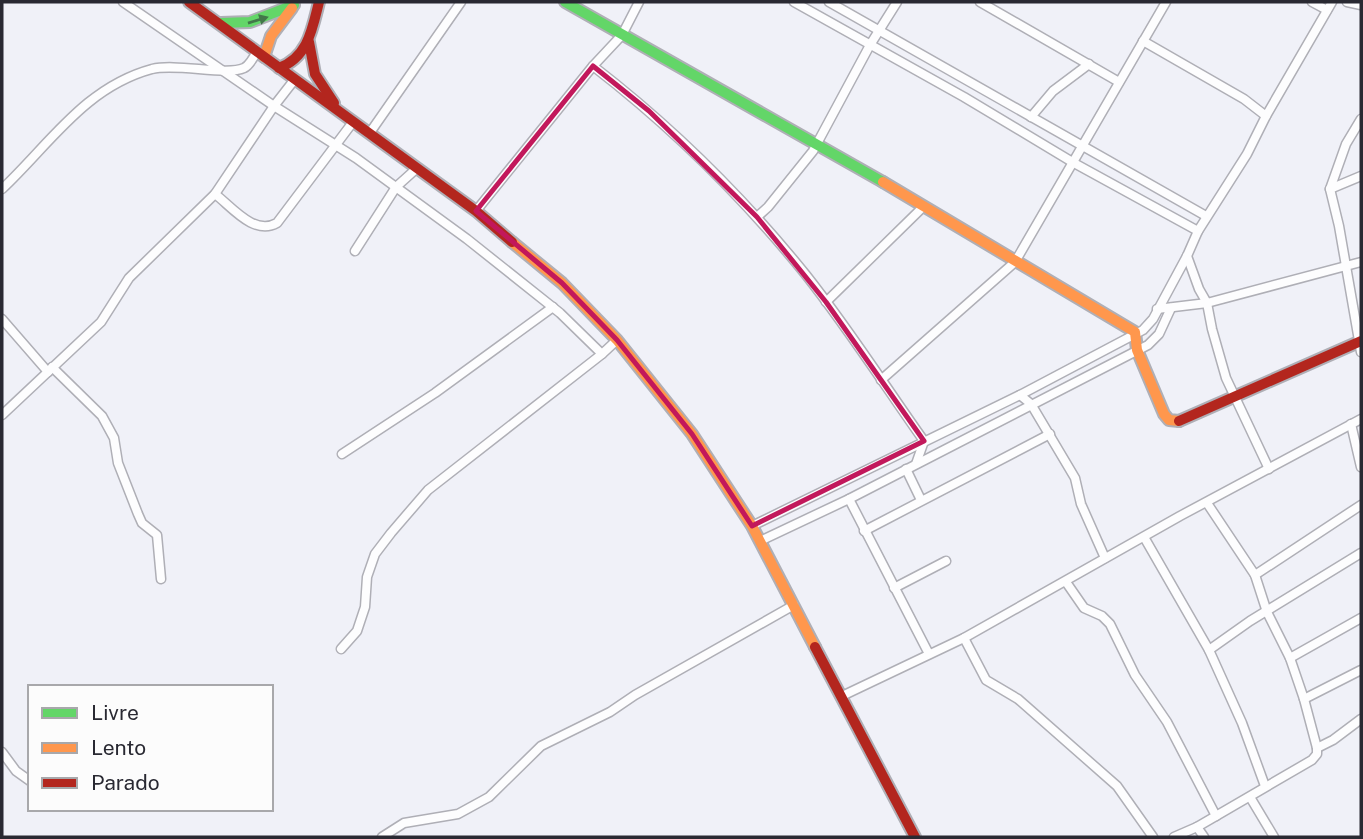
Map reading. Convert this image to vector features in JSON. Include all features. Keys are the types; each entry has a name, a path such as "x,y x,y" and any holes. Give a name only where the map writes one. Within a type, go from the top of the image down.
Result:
{"main road":[{"path":"189,2 475,211 562,283 617,340 716,467 752,526 915,837"},
{"path":"279,68 298,58 309,42 319,2"},
{"path":"565,2 818,143 1135,332 1138,350 1169,421 1176,422 1233,395 1361,342"},
{"path":"219,23 247,24 266,18 295,3"},
{"path":"261,54 295,3"},
{"path":"309,42 315,74 322,87 349,119"}],"street":[{"path":"123,2 396,187 553,307 602,354"},
{"path":"369,134 461,2"},
{"path":"475,211 593,66 622,35 639,2"},
{"path":"794,2 1198,231"},
{"path":"829,2 1206,216"},
{"path":"757,217 768,207 818,143 878,30 897,2"},
{"path":"979,2 1119,82"},
{"path":"881,380 1015,261 1166,2"},
{"path":"752,526 1020,395 1143,330 1187,256 1206,216 1247,154 1330,6 1312,2"},
{"path":"1347,2 1361,5"},
{"path":"1143,41 1234,92 1266,116"},
{"path":"2,189 26,166 40,147 96,95 125,79 153,69 175,66 244,68 261,54"},
{"path":"1031,117 1053,91 1089,64"},
{"path":"593,66 649,111 757,217 826,302 923,441"},
{"path":"2,415 101,322 129,278 215,194 295,79"},
{"path":"964,97 970,82"},
{"path":"215,194 256,226 270,227 277,223 336,147 349,119"},
{"path":"1361,119 1346,144 1330,189 1361,352"},
{"path":"355,251 396,187 416,169"},
{"path":"1330,189 1361,176"},
{"path":"826,302 923,207"},
{"path":"1187,256 1207,303 1233,395 1269,469"},
{"path":"1157,309 1207,303 1361,262"},
{"path":"342,454 435,393 553,307"},
{"path":"760,541 849,499 1148,345 1159,334 1171,308"},
{"path":"2,319 50,370 93,406 112,432 118,463 142,523 157,535 161,579"},
{"path":"341,649 357,631 365,607 367,577 375,554 428,490 617,340"},
{"path":"1020,395 1031,404 1075,478 1081,504 1105,558"},
{"path":"842,696 964,638 1361,419"},
{"path":"1351,424 1361,467"},
{"path":"864,531 1050,434"},
{"path":"916,464 923,441"},
{"path":"906,469 921,500"},
{"path":"849,499 929,654"},
{"path":"1174,837 1250,797 1312,760 1317,754 1304,699 1290,658 1267,612 1255,575 1207,503"},
{"path":"1255,575 1361,505"},
{"path":"1144,537 1209,650 1242,723 1265,786"},
{"path":"1209,650 1361,553"},
{"path":"894,588 946,561"},
{"path":"1066,582 1084,608 1102,616 1110,624 1135,675 1167,722 1216,816"},
{"path":"382,837 404,823 458,814 489,797 541,746 610,712 635,695 794,605"},
{"path":"1290,658 1361,618"},
{"path":"964,638 986,680 1018,699 1117,786 1153,837"},
{"path":"1304,699 1361,670"},
{"path":"1317,748 1333,740 1361,719"},
{"path":"2,752 16,771 28,780"},
{"path":"1250,797 1274,837"},
{"path":"1196,827 1204,837"}],"highlighted area":[{"path":"593,66 649,111 757,217 826,302 924,441 752,526 692,434 617,340 562,283 476,211"}],"traffic: fast":[{"path":"565,2 883,182"},
{"path":"221,23 250,22 294,5"}],"traffic: slow":[{"path":"264,57 271,36 292,8"},
{"path":"883,182 1135,332 1137,350 1164,414 1169,420 1179,421"},
{"path":"512,242 562,283 617,340 692,434 752,526 815,647"}],"traffic: jam":[{"path":"189,2 476,211 512,242"},
{"path":"279,68 303,50 319,2"},
{"path":"309,42 315,74 334,103"},
{"path":"1179,421 1361,341"},
{"path":"815,647 915,837"}]}
